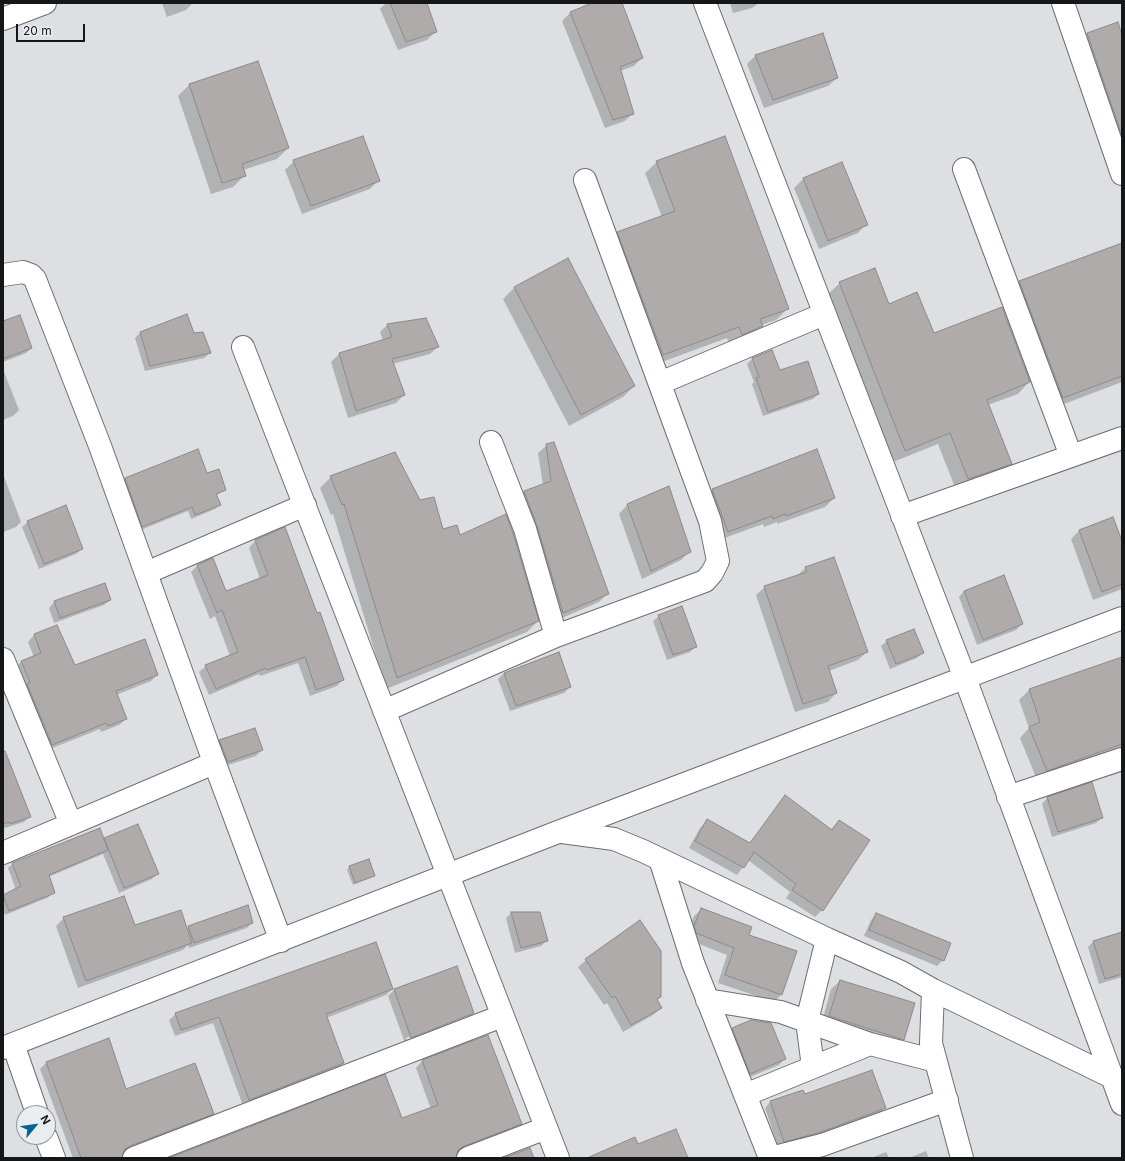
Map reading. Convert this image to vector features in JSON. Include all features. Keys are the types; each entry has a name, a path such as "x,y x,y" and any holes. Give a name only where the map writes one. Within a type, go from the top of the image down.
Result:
{"street":[{"path":"3,19 45,3"},
{"path":"705,3 965,678 1008,797 1117,1079 1122,1104"},
{"path":"1063,3 1122,174"},
{"path":"964,169 1071,456"},
{"path":"384,711 556,636 705,581 712,574 718,561 710,521 585,180"},
{"path":"3,275 23,272 36,279 100,446 214,763 281,941"},
{"path":"660,383 824,314"},
{"path":"243,347 558,1158"},
{"path":"902,516 1122,438"},
{"path":"491,442 525,529 556,636"},
{"path":"146,573 305,505"},
{"path":"34,1105 8,1046 449,876 558,832 1122,618"},
{"path":"3,659 71,824"},
{"path":"1008,797 1122,760"},
{"path":"3,853 214,763"},
{"path":"558,832 614,839 901,972 933,990 1117,1079"},
{"path":"660,860 693,963 771,1158 822,1145 946,1100"},
{"path":"813,1067 807,1021 827,939"},
{"path":"933,990 931,1043 962,1158"},
{"path":"707,1000 781,1012 870,1044 936,1061"},
{"path":"134,1158 502,1016"},
{"path":"745,1095 870,1044"},
{"path":"468,1158 546,1128"},
{"path":"49,1145 54,1158"}],"building":[{"path":"390,3 427,3 437,32 406,42"},
{"path":"592,3 622,3 643,58 620,67 634,114 613,120 570,12"},
{"path":"1118,22 1122,35 1122,136 1087,33"},
{"path":"823,33 838,78 773,100 755,55"},
{"path":"258,61 289,148 242,164 246,176 222,183 189,84"},
{"path":"363,136 380,181 311,206 293,160"},
{"path":"725,136 789,309 760,319 763,326 742,335 739,327 663,355 617,232 675,211 656,161"},
{"path":"842,162 868,225 828,241 803,178"},
{"path":"1122,243 1122,376 1063,398 1019,281"},
{"path":"568,258 635,386 581,415 514,287"},
{"path":"875,268 889,304 917,292 934,333 1002,307 1030,382 987,400 1012,464 968,479 950,433 905,451 839,282"},
{"path":"187,314 194,333 203,332 211,353 150,366 140,332"},
{"path":"20,315 32,348 3,359 3,321"},
{"path":"426,318 439,347 392,359 405,395 356,411 339,353 392,337 387,324"},
{"path":"772,350 780,370 808,361 819,394 768,412 756,378 759,377 752,358"},
{"path":"554,442 609,594 563,613 537,526 524,491 551,481 546,444"},
{"path":"198,449 207,473 219,469 226,490 216,494 221,505 195,515 192,507 142,527 125,478"},
{"path":"817,449 835,498 786,516 785,514 773,519 772,516 728,532 712,489"},
{"path":"395,452 420,500 434,497 443,529 457,525 460,535 506,514 539,621 397,678 344,504 342,505 330,476"},
{"path":"669,486 691,552 651,571 627,504"},
{"path":"66,505 83,549 44,564 27,521"},
{"path":"1113,517 1122,541 1122,584 1102,592 1079,530"},
{"path":"285,527 317,613 320,612 344,680 316,690 305,657 267,670 266,668 216,689 205,665 238,652 222,610 217,613 197,565 213,558 226,591 268,575 255,540"},
{"path":"834,557 868,652 828,666 837,693 803,704 764,586 807,572 805,567"},
{"path":"1004,575 1023,624 983,640 964,591"},
{"path":"105,583 111,600 60,618 54,601"},
{"path":"682,606 697,647 673,655 658,615"},
{"path":"57,625 75,665 145,639 158,675 116,691 127,719 108,726 106,723 52,745 27,684 30,682 21,661 41,653 34,634"},
{"path":"914,629 924,653 896,664 886,640"},
{"path":"559,652 571,687 516,706 504,673"},
{"path":"1122,657 1122,744 1047,771 1029,727 1040,722 1029,689"},
{"path":"255,728 263,750 228,762 219,740"},
{"path":"3,751 5,751 31,817 10,824 9,822 3,824"},
{"path":"1092,782 1103,818 1058,832 1047,797"},
{"path":"785,795 832,830 839,820 870,840 823,911 792,890 796,884 754,852 744,868 695,841 707,819 750,843"},
{"path":"138,824 159,874 124,888 104,838"},
{"path":"100,828 108,850 49,875 55,893 9,911 3,895 21,886 12,863"},
{"path":"369,859 375,876 355,883 349,866"},
{"path":"124,896 135,925 181,910 192,943 86,981 63,917"},
{"path":"248,905 253,923 194,943 188,926"},
{"path":"701,908 752,927 749,935 797,951 782,995 725,975 734,948 696,933 694,926"},
{"path":"511,912 540,912 548,941 521,948"},
{"path":"876,913 951,943 944,961 869,930"},
{"path":"640,920 661,951 661,997 657,999 662,1008 631,1025 615,996 612,998 585,959"},
{"path":"1122,932 1122,974 1105,979 1093,941"},
{"path":"376,942 393,989 326,1014 344,1063 249,1100 219,1017 181,1030 175,1013"},
{"path":"457,966 474,1013 411,1038 394,989"},
{"path":"840,980 915,1003 904,1040 829,1016"},
{"path":"751,1020 771,1023 786,1059 750,1074 732,1028"},
{"path":"488,1035 522,1124 464,1146 458,1150 456,1158 169,1158 385,1074 402,1118 438,1105 422,1060"},
{"path":"109,1038 126,1089 195,1063 214,1114 130,1146 124,1150 122,1158 81,1158 46,1062"},
{"path":"872,1070 886,1108 818,1133 784,1142 770,1101 803,1090 805,1094"},
{"path":"676,1129 688,1158 587,1158 635,1137 638,1144"},
{"path":"530,1148 534,1158 503,1158"}]}
